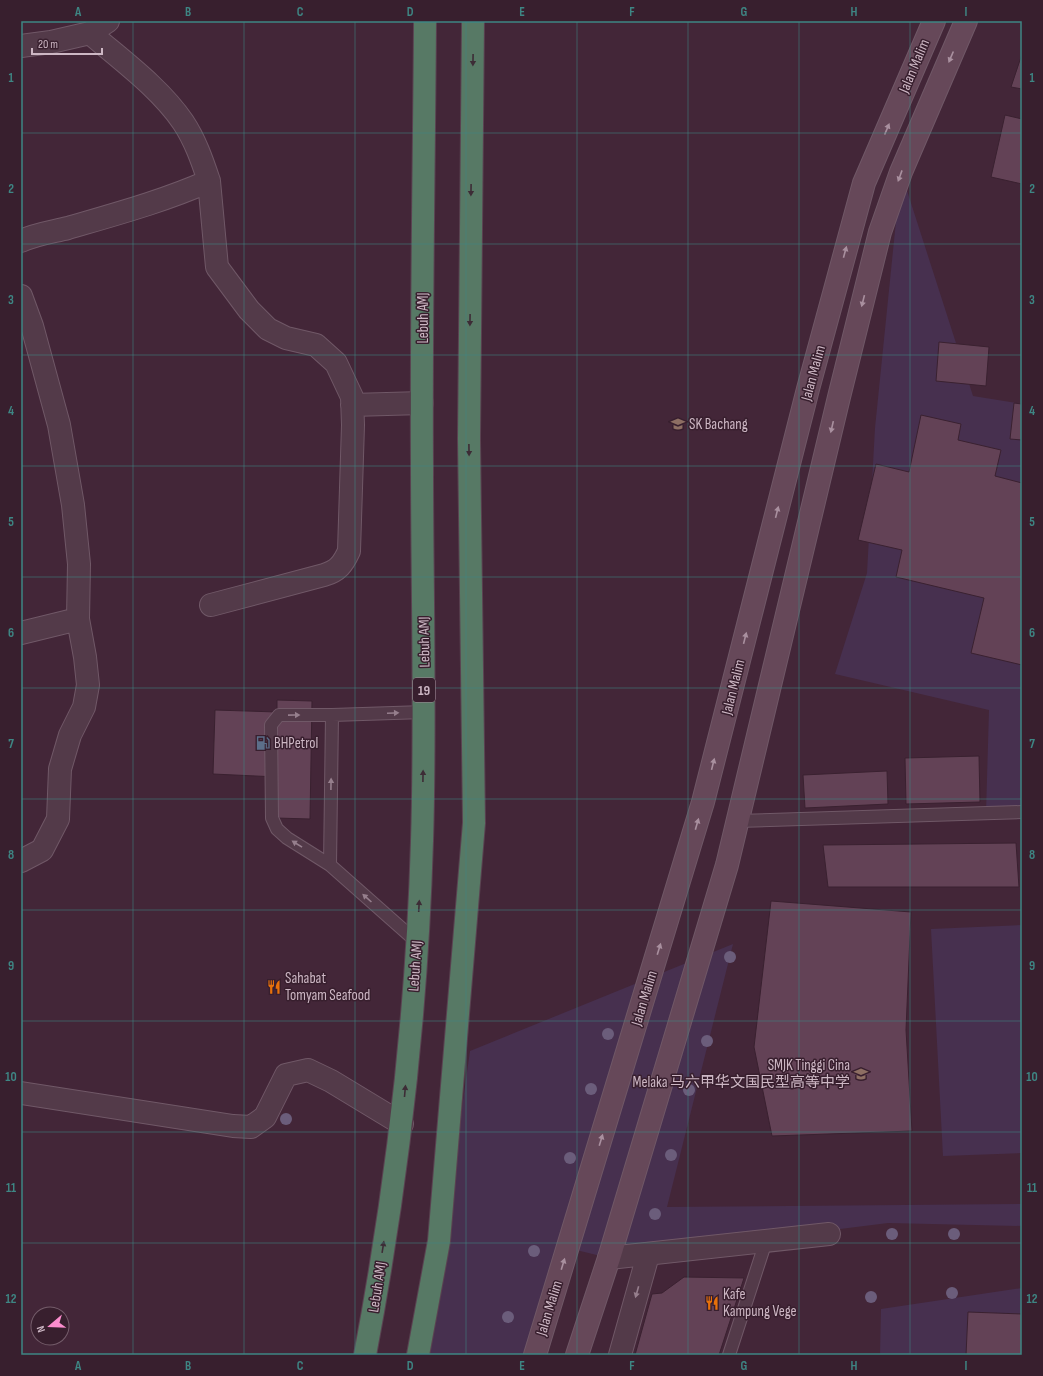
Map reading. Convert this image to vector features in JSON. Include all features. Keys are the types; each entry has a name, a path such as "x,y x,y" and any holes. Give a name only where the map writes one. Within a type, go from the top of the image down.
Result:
{"highway":[{"name":"Lebuh AMJ","path":"365,1355 402,1124 417,942 422,843 424,712 422,403 425,21"},
{"path":"418,1355 439,1241 474,823 469,439 473,21"}],"main road":[{"name":"Jalan Malim","path":"535,1355 693,839 808,389 864,183 934,21"},
{"name":"Jalan Malim","path":"577,1355 610,1258 727,865 880,232 901,172 966,21"}],"street":[{"path":"21,46 51,42 90,33 108,21"},
{"path":"90,33 163,97 183,122 196,145 209,181 217,267 248,310 268,329 286,338 316,345 336,363 352,397 353,425 349,551 344,562 336,572 211,605"},
{"path":"21,241 32,236 67,228 174,196 209,181"},
{"path":"21,296 32,326 59,424 73,505 79,564 78,619 85,657 88,685 84,707 70,735 60,769 58,819 42,850 21,861"},
{"path":"352,405 422,403"},
{"path":"21,633 78,619"},
{"path":"21,1093 233,1126 251,1127 265,1117 286,1075 308,1070 331,1081 402,1124"},
{"path":"610,1258 829,1234"},
{"path":"620,1355 648,1255"}],"lane":[{"path":"417,942 330,865 276,829 272,818 271,725 278,716 424,712"},
{"path":"330,865 332,715"},
{"path":"737,821 1022,812"},
{"path":"729,1355 766,1241"}],"shaded area":[{"path":"901,172 973,396 1022,404 1022,813 986,813 989,710 835,674 867,573 875,428"},
{"path":"1022,925 1022,1153 943,1156 931,929"},
{"path":"733,944 667,1207 1022,1204 1022,1226 888,1223 609,1258 568,1248 533,1355 427,1355 470,1051"},
{"path":"1022,1288 1022,1355 880,1355 881,1309"}],"building":[{"path":"1022,54 1022,89 1011,87"},
{"path":"1005,115 1022,119 1022,184 991,177"},
{"path":"939,342 989,347 986,386 936,381"},
{"path":"1014,403 1022,404 1022,440 1010,439"},
{"path":"921,415 961,424 958,440 1001,450 995,476 1022,483 1022,665 971,653 984,598 896,577 902,550 858,540 876,464 909,472"},
{"name":"BHPetrol","path":"277,700 312,701 310,819 276,818 277,777 213,774 215,710 277,712"},
{"path":"979,756 980,802 906,804 905,758"},
{"path":"887,771 888,804 805,808 803,775"},
{"path":"1016,843 1019,887 828,887 823,845"},
{"path":"771,901 911,912 906,1030 912,1131 772,1136 754,1047"},
{"path":"684,1277 744,1278 719,1355 635,1355 652,1294 662,1293"},
{"path":"968,1312 1022,1314 1022,1355 966,1355"}],"place":[{"name":"SK Bachang","path":"678,424"},
{"name":"BHPetrol","path":"263,743"},
{"name":"Sahabat Tomyam Seafood","path":"274,987"},
{"name":"SMJK Tinggi Cina Melaka 马六甲华文国民型高等中学","path":"861,1074"},
{"name":"Kafe Kampung Vege","path":"712,1303"}]}
